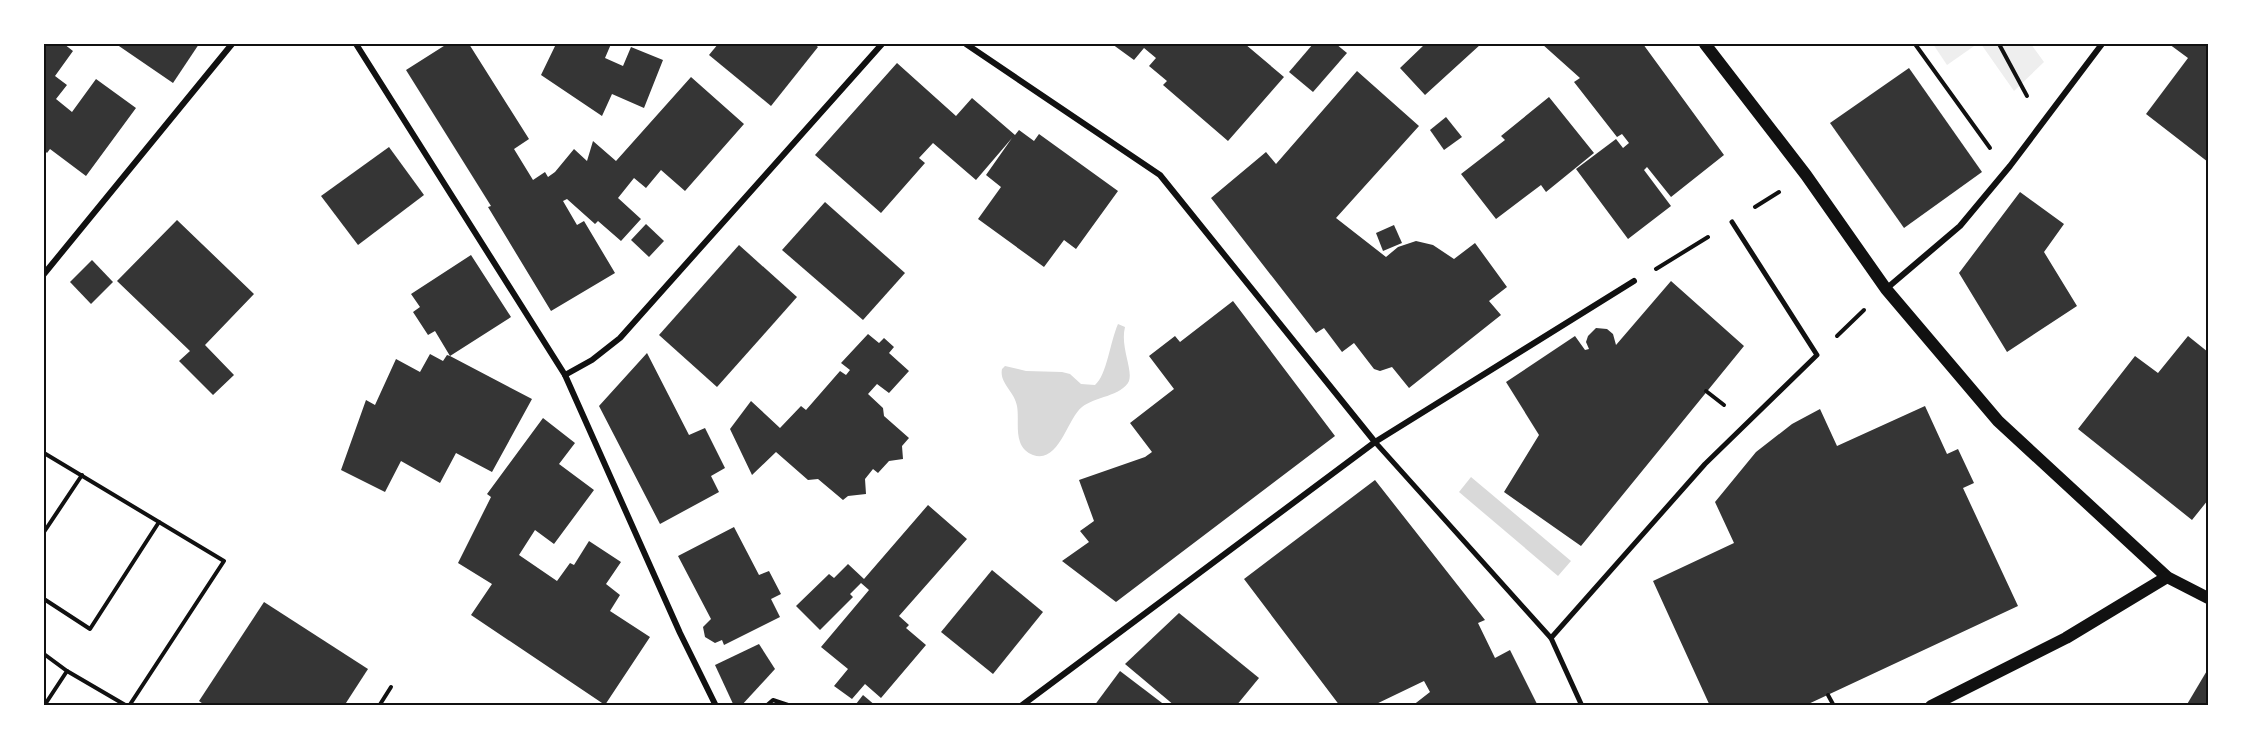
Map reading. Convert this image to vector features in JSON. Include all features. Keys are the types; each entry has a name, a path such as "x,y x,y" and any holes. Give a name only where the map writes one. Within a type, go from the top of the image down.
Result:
{"main road":[{"path":"1706,44 1806,175 1886,289 1998,421 2167,577 2208,598"},
{"path":"1931,705 2066,638 2167,577"}],"street":[{"path":"44,274 232,44"},
{"path":"357,44 565,375 680,633 716,705"},
{"path":"565,375 592,360 620,338 882,44"},
{"path":"966,44 1160,175 1375,441 1551,638 1582,705"},
{"path":"1886,289 1960,226 2010,166 2102,44"},
{"path":"1551,638 1705,464 1817,355 1732,222"},
{"path":"1021,705 1375,441 1634,281"}],"path":[{"path":"1915,44 1992,151 2010,166"},
{"path":"1999,44 2042,123"},
{"path":"1817,355 1886,289"},
{"path":"44,453 224,561 128,705 67,671 44,654"},
{"path":"44,532 82,475"},
{"path":"44,599 90,629 159,522"},
{"path":"44,705 67,671"},
{"path":"379,705 391,687"},
{"path":"1828,694 1834,705"},
{"path":"766,705 773,700 790,705"}],"shaded area":[{"path":"1933,44 1977,44 1947,65"},
{"path":"1981,44 2031,44 2044,62 2014,91"},
{"path":"1118,324 1125,327 1124,342 1129,381 1120,390 1082,407 1062,439 1050,453 1042,456 1029,453 1020,442 1016,401 1003,379 1002,369 1005,366 1026,371 1062,372 1070,374 1081,384 1095,385 1103,374"},
{"path":"1471,477 1571,561 1558,576 1459,492"}],"building":[{"path":"44,44 64,44 73,51 55,76 67,85 56,99 72,112 96,79 136,108 86,176 50,149 47,153 44,150"},
{"path":"116,44 199,44 173,83"},
{"path":"447,44 469,44 529,139 514,149 533,180 545,172 548,177 555,172 574,149 587,161 593,141 616,161 691,77 744,124 685,191 661,170 646,188 634,178 618,198 641,219 621,241 598,221 595,224 567,199 563,201 577,225 584,221 615,273 551,311 488,207 491,206 406,70"},
{"path":"556,44 611,44 605,58 623,66 631,47 663,60 644,108 612,94 602,116 541,75"},
{"path":"718,44 814,44 818,47 771,106 709,55"},
{"path":"1112,44 1245,44 1284,77 1228,141 1163,85 1167,81 1149,66 1156,58 1144,48 1134,60"},
{"path":"1313,44 1336,44 1347,53 1313,92 1289,72"},
{"path":"1423,44 1481,44 1425,95 1400,68"},
{"path":"1542,44 1643,44 1724,155 1671,197 1647,167 1644,170 1671,206 1628,239 1576,169 1616,139 1623,148 1629,143 1622,134 1617,137 1574,82 1580,78"},
{"path":"2169,44 2208,44 2208,162 2146,114 2188,58"},
{"path":"897,63 956,116 972,98 1015,135 1019,130 1034,141 1039,134 1118,191 1076,249 1064,240 1044,267 978,219 1001,187 986,175 1012,138 976,180 933,143 919,158 925,163 881,213 815,155"},
{"path":"1909,68 1982,172 1904,228 1830,123"},
{"path":"1357,71 1419,126 1336,218 1386,257 1398,247 1416,241 1433,245 1454,259 1475,243 1507,287 1489,301 1501,315 1409,388 1392,367 1380,371 1374,369 1354,343 1342,352 1324,328 1316,333 1211,198 1266,152 1276,164"},
{"path":"1549,97 1594,153 1546,192 1541,185 1496,219 1461,174 1505,140 1501,136"},
{"path":"1446,117 1462,137 1444,150 1430,130"},
{"path":"389,147 424,195 358,245 321,196"},
{"path":"2020,192 2064,224 2044,252 2077,306 2007,352 1959,273"},
{"path":"825,202 905,273 863,320 782,250"},
{"path":"177,220 254,294 205,345 234,375 213,395 179,361 190,351 117,281"},
{"path":"646,224 664,241 649,257 631,240"},
{"path":"1394,225 1402,243 1383,251 1376,233"},
{"path":"739,245 797,297 717,387 659,335"},
{"path":"471,255 511,317 450,356 435,331 428,335 413,312 420,307 411,294"},
{"path":"92,260 113,282 91,304 70,282"},
{"path":"1671,281 1744,346 1581,546 1504,492 1539,435 1506,382 1575,336 1585,350 1589,349 1586,342 1588,336 1596,328 1607,329 1613,334 1616,345"},
{"path":"1233,301 1335,436 1116,602 1062,561 1089,542 1080,531 1094,521 1079,480 1145,457 1152,452 1130,423 1174,389 1149,356 1175,336 1180,342"},
{"path":"868,334 879,343 884,338 894,347 889,353 909,371 889,393 877,384 868,394 883,408 884,416 909,438 902,446 903,459 889,461 878,473 873,469 865,479 866,494 848,496 843,500 818,479 808,480 776,452 752,475 730,429 751,401 780,428 801,406 806,410 840,371 846,375 850,370 841,363"},
{"path":"2188,336 2208,352 2208,500 2192,520 2078,429 2135,356 2158,373"},
{"path":"647,353 689,435 705,428 725,468 711,476 719,492 660,524 599,406"},
{"path":"430,354 443,361 447,355 450,356 532,399 492,472 456,453 440,483 401,461 385,492 341,470 366,400 375,405 396,359 420,372"},
{"path":"1925,406 1947,454 1958,449 1974,483 1963,488 2018,606 1804,706 1710,706 1653,581 1734,543 1715,502 1756,452 1792,424 1820,409 1837,446"},
{"path":"543,418 575,443 559,464 594,490 554,544 535,530 519,555 557,581 570,563 574,565 589,541 621,562 606,584 620,595 610,611 650,637 605,705 471,615 492,584 458,563 491,497 487,494"},
{"path":"1375,480 1485,620 1478,623 1495,658 1510,650 1538,706 1412,706 1430,692 1424,681 1372,706 1340,706 1244,579"},
{"path":"928,505 967,539 899,616 909,625 906,628 926,645 881,698 865,684 852,699 834,686 848,669 821,647 869,590 861,583 850,594 853,597 820,630 796,606 829,574 834,578 848,564 864,579"},
{"path":"734,527 759,575 769,571 781,594 771,599 780,617 724,645 722,640 715,643 705,637 703,627 711,619 678,556"},
{"path":"992,570 1043,612 993,674 941,632"},
{"path":"264,602 368,669 344,706 206,706 199,701"},
{"path":"1179,613 1259,678 1236,706 1175,706 1125,664"},
{"path":"759,644 775,669 741,706 734,706 715,665"},
{"path":"2208,669 2208,706 2186,706"},
{"path":"1120,671 1166,706 1094,706"},
{"path":"863,695 876,706 856,704"}]}
